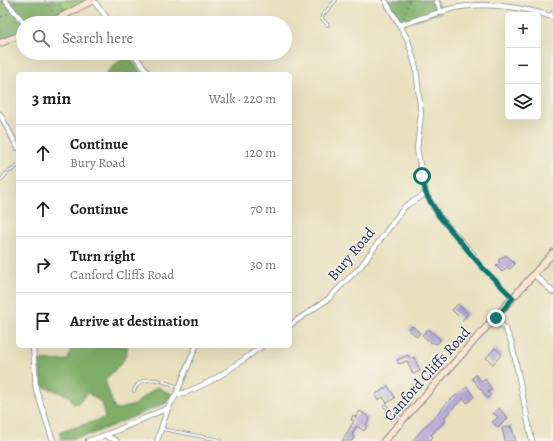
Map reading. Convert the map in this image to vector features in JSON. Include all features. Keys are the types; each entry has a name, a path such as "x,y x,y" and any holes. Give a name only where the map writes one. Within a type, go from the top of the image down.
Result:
{"street":[{"path":"5,0 18,16"},
{"path":"65,16 93,0 106,16"},
{"path":"385,0 408,40 419,88 421,114 417,149 426,194 439,216 473,254"},
{"path":"436,0 441,12"},
{"path":"400,25 451,9 478,6 510,8 551,16"},
{"path":"0,43 16,37"},
{"path":"138,60 147,72"},
{"path":"0,114 16,144"},
{"name":"Bury Road","path":"292,324 328,299 361,266 404,206 426,194"},
{"name":"Canford Cliffs Road","path":"384,441 553,253"},
{"path":"534,274 553,292"},
{"path":"496,318 505,328 512,344 532,441"},
{"path":"33,348 36,389 53,441"},
{"path":"157,441 168,408 176,395 195,348"},
{"path":"176,395 194,391 213,380 259,348"},
{"path":"88,441 106,436 168,408"},
{"path":"106,436 117,441"}],"lane":[{"path":"82,7 84,0"},
{"path":"328,25 322,19 322,16 336,0"},
{"path":"551,16 553,12"},
{"path":"0,181 7,173 16,167"},
{"path":"134,391 138,383 145,379 164,382 179,388"},
{"path":"384,406 403,420"},
{"path":"161,429 220,440"}],"path":[{"path":"44,0 54,16"},
{"path":"400,25 410,0"},
{"path":"0,17 14,11"},
{"path":"473,254 481,266 513,298"}],"green space":[{"path":"0,0 59,0 69,14 65,16 16,16 16,37 0,43"},
{"path":"59,0 93,0 69,14"},
{"path":"385,0 436,0 441,12 400,25"},
{"path":"120,60 132,60 140,72 107,72"},
{"path":"71,348 128,348 125,358 105,380 115,410 134,405 157,387 172,394 166,403 92,434 61,441 60,432 105,418 102,403 88,393 79,403 73,404 70,396 42,386 39,361 68,360"}],"building":[{"path":"506,255 515,264 510,269 507,267 502,272 496,266 500,262 498,260"},
{"path":"458,304 468,314 462,320 452,310"},
{"path":"412,326 420,333 417,337 409,330"},
{"path":"428,329 439,338 440,340 437,344 430,342 422,335"},
{"path":"495,348 502,354 493,364 486,358"},
{"path":"408,355 410,359 414,357 420,371 413,374 407,361 399,364 397,360"},
{"path":"476,375 482,382 485,379 492,389 488,392 491,395 487,398 472,378"},
{"path":"388,386 395,398 387,403 383,397 378,400 375,395"},
{"path":"467,387 474,397 467,403 464,398 453,408 444,418 446,420 431,435 433,437 429,441 412,441 449,401"},
{"path":"499,408 508,418 498,428 492,422 498,417 493,413"},
{"path":"360,411 370,418 364,431 357,426 352,435 354,437 352,441 342,441 354,421 351,420 353,415 356,417"},
{"path":"511,426 516,441 505,441 502,428"}],"route":[{"path":"422,176 426,194 439,216 473,254 481,266 513,298 496,318"}]}
